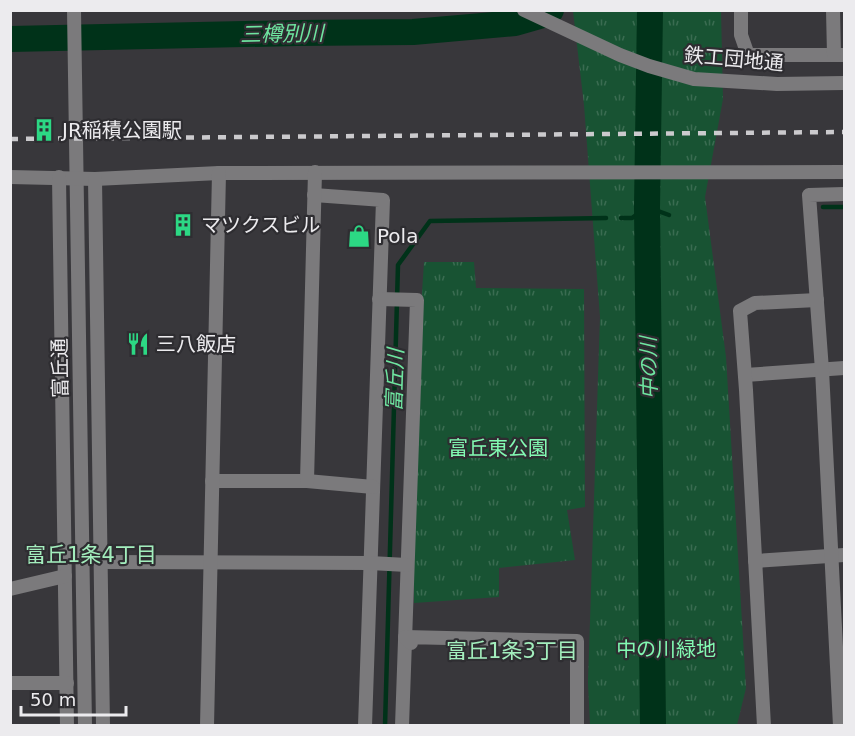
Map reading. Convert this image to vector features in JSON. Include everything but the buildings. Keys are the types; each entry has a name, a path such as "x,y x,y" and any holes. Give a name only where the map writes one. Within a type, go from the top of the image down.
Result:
{"street":[{"name":"富丘通","path":"74,10 85,726"},
{"name":"鉄工団地通","path":"524,10 620,55 694,79 777,84 844,83"},
{"path":"741,10 741,35 748,55 839,55 833,10"},
{"path":"10,177 95,179 219,173 315,172 844,172"},
{"path":"307,481 315,172"},
{"path":"207,726 219,173"},
{"path":"59,177 67,726"},
{"path":"95,179 103,726"},
{"path":"840,726 838,555 809,195 844,194"},
{"path":"314,195 383,201 382,299 373,487 373,563 365,726"},
{"path":"382,299 417,300 403,565 409,641 402,726"},
{"path":"764,726 740,311 755,303 817,300"},
{"path":"745,375 844,368"},
{"path":"212,481 307,481 373,487"},
{"path":"755,561 838,555"},
{"path":"101,562 403,565"},
{"path":"10,589 65,576"},
{"path":"409,641 576,641 577,726"},
{"path":"10,683 66,682"}],"green space":[{"name":"中の川緑地","path":"573,11 721,11 723,99 705,197 726,357 746,688 737,725 590,725 588,682 600,317 584,105"},
{"name":"富丘東公園","path":"424,262 474,262 476,288 584,289 585,507 567,510 575,560 499,568 499,597 414,603 412,445"}],"waterway":[{"name":"三樽別川","path":"10,39 413,32 515,23 543,15 551,10"},
{"name":"中の川","path":"650,10 647,207 653,726"},
{"name":"富丘川","path":"621,218 632,218 647,207 669,215"},
{"path":"823,207 844,207"},
{"name":"富丘川","path":"385,726 398,265 430,221 606,218"}],"railway":[{"path":"10,139 844,132"}],"place":[{"name":"JR稲積公園駅","path":"44,130"},
{"name":"マツクスビル","path":"183,225"},
{"name":"Pola","path":"359,236"},
{"name":"三八飯店","path":"138,344"}],"district":[{"name":"富丘1条4丁目","path":"91,555"},
{"name":"富丘1条3丁目","path":"512,651"}]}
